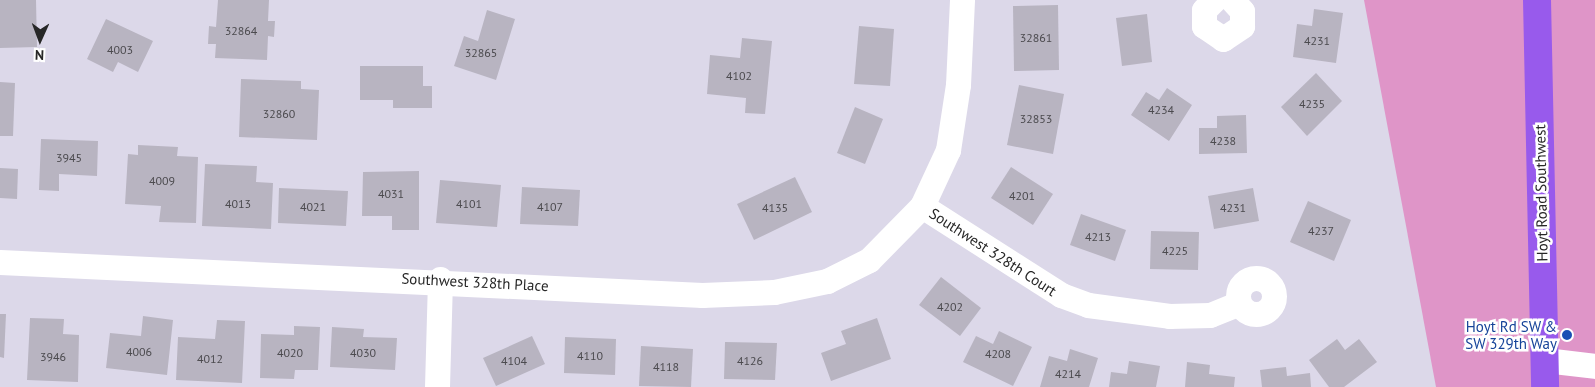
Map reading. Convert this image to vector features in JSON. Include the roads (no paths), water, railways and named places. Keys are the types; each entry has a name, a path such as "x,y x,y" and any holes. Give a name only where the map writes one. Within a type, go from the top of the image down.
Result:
{"main road":[{"name":"Hoyt Road Southwest","path":"1538,0 1544,387"}],"street":[{"path":"922,206 948,150 958,85 962,0"},
{"path":"1214,0 1204,10 1204,26 1223,39 1237,33 1244,18 1232,0"},
{"name":"Southwest 328th Place","path":"0,262 440,279 702,295 774,292 827,280 868,260 922,206"},
{"name":"Southwest 328th Court","path":"922,206 1061,295 1088,304 1169,316 1210,315 1239,303"},
{"path":"437,387 440,279"},
{"path":"1544,360 1595,366"}],"place":[{"name":"Hoyt Rd SW & SW 329th Way","path":"1567,335"}]}
